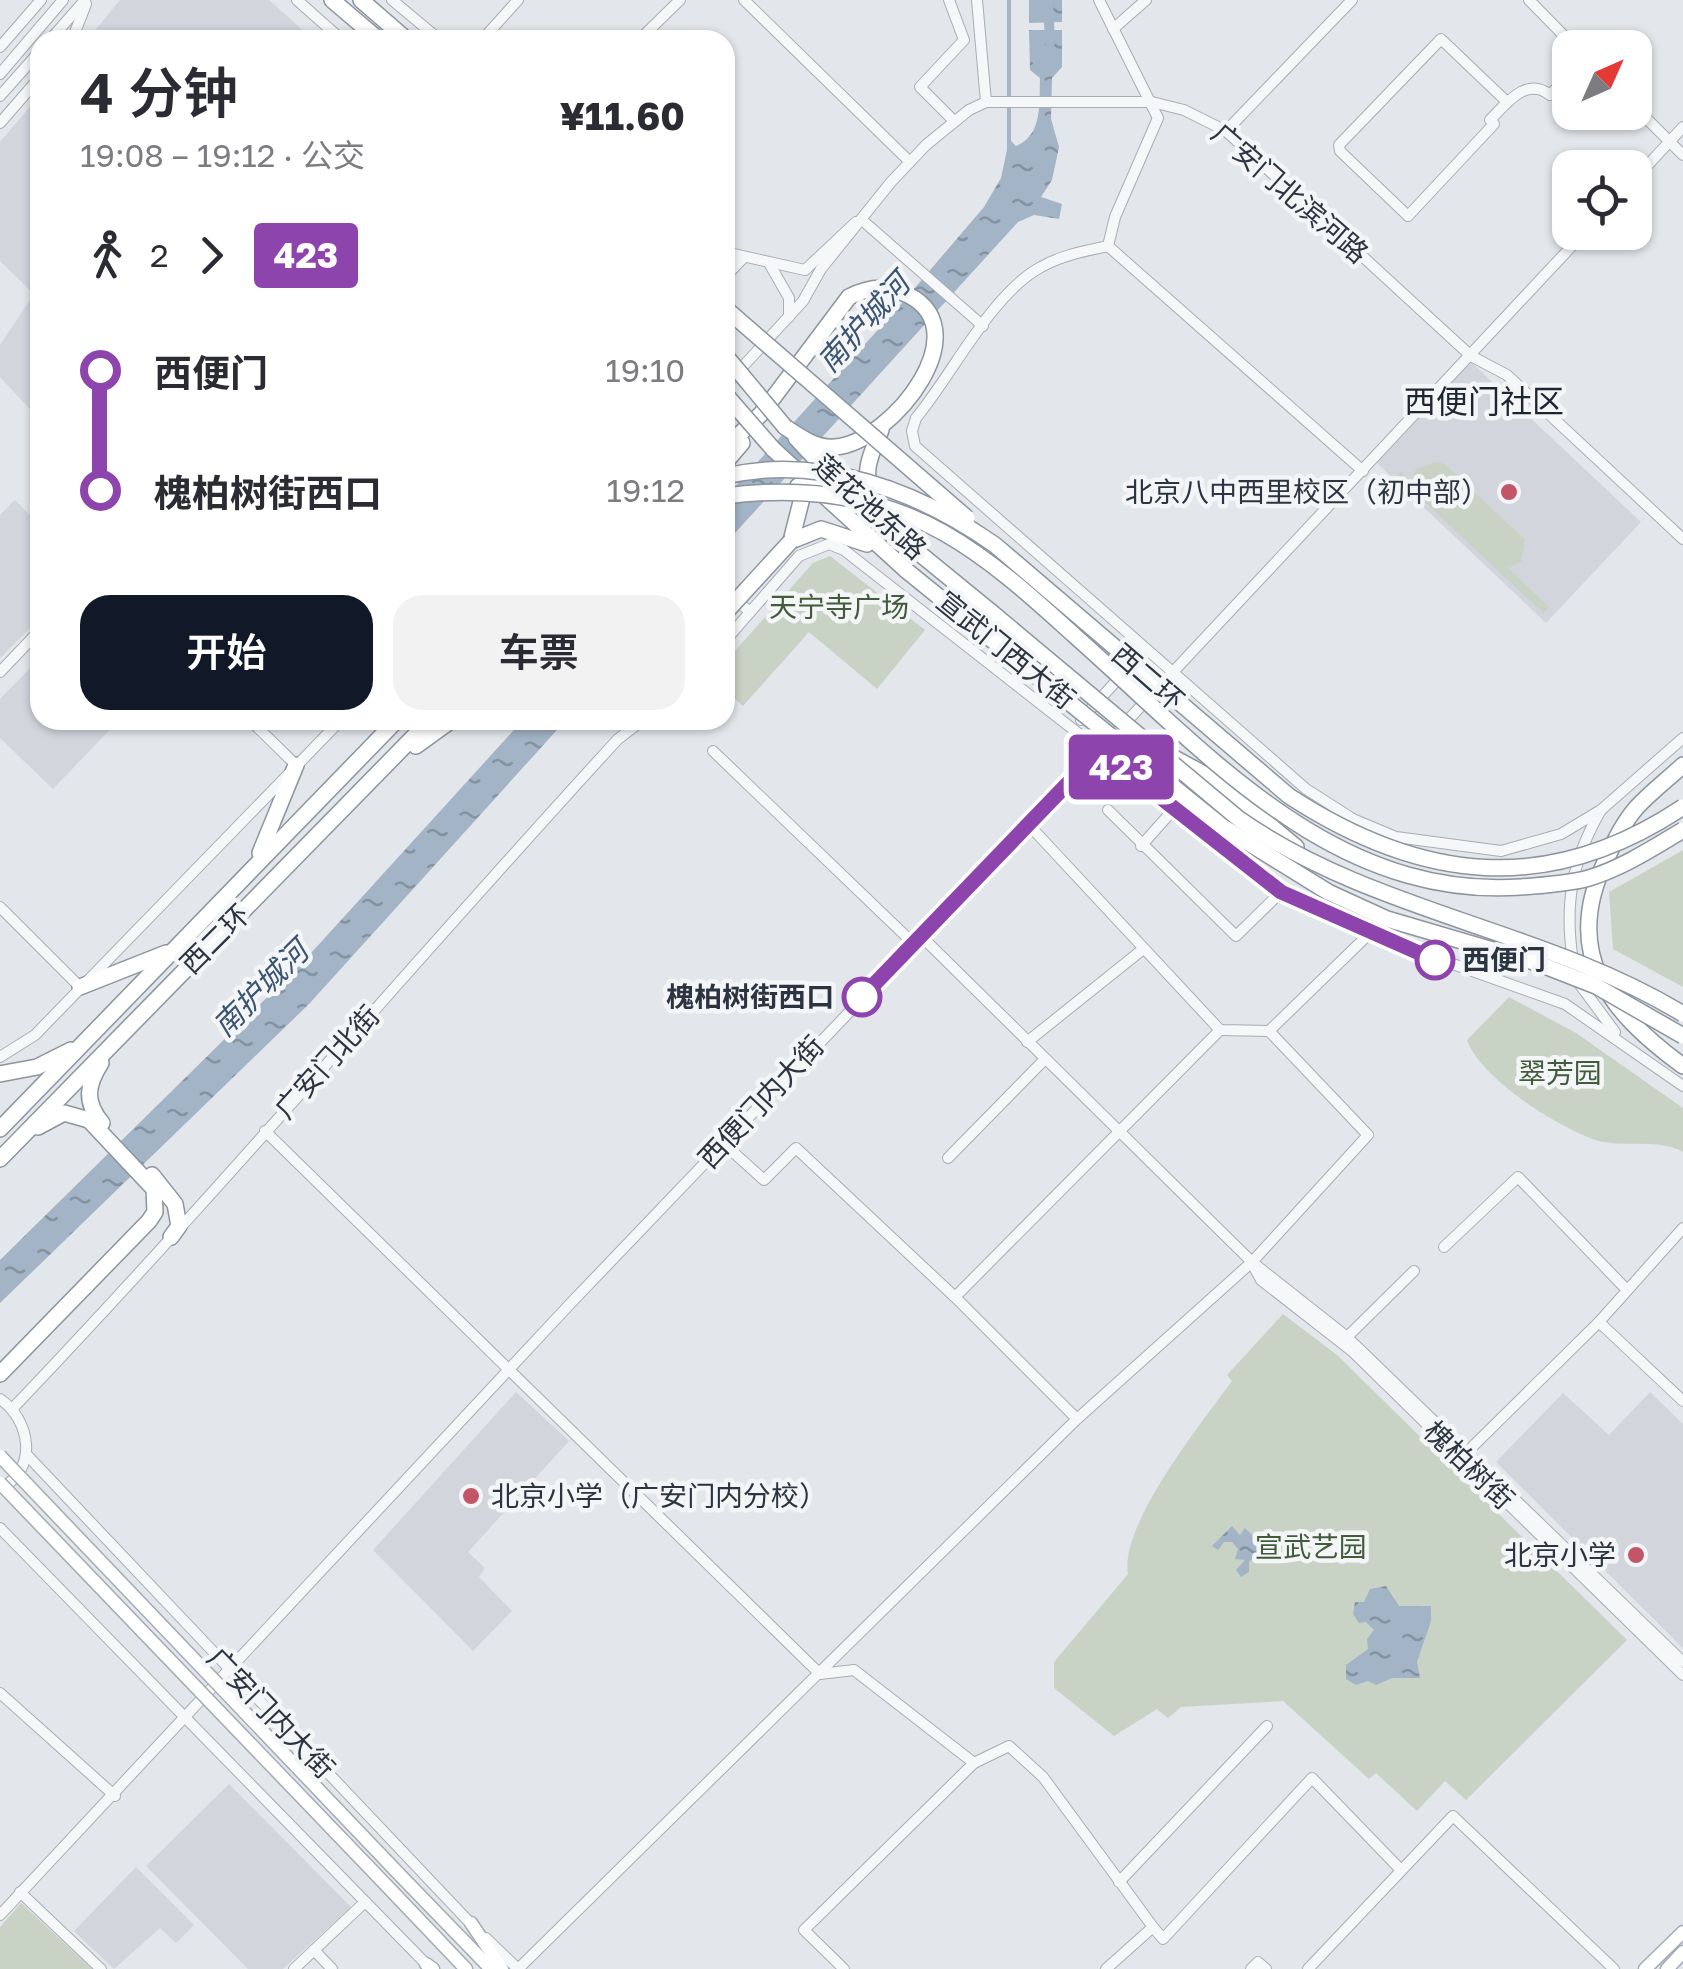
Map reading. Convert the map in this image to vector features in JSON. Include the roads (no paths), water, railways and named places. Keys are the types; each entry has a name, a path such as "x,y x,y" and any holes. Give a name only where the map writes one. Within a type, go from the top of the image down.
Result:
{"highway":[{"path":"332,0 367,30"},
{"path":"360,0 395,30"},
{"path":"735,450 849,297 862,290 892,288 924,308 934,324 935,349 927,374 868,444 866,485 884,512 990,611"},
{"path":"735,317 957,508 994,546"},
{"name":"莲花池东路","path":"735,367 854,500 1239,820 1282,849 1336,876 1600,968 1683,1014"},
{"name":"莲花池东路","path":"735,402 773,449"},
{"path":"735,439 761,414"},
{"path":"786,427 824,446 868,444"},
{"path":"773,449 803,494 791,541"},
{"name":"宣武门西大街","path":"773,449 907,571 1223,827 1273,861 1386,919 1537,963 1596,986 1683,1036"},
{"name":"西二环","path":"735,475 791,471 872,482 930,504 994,546 1290,796 1338,828 1390,851 1493,871 1534,868 1600,851 1639,834 1683,807"},
{"name":"西二环","path":"735,495 780,491 860,499 943,532 1026,592 1276,813 1335,849 1385,871 1438,884 1493,889 1587,879 1683,830"},
{"path":"735,603 791,541 821,529 858,538 907,571"},
{"path":"354,762 379,730"},
{"name":"西二环","path":"0,1129 387,730"},
{"name":"西二环","path":"0,1159 421,730"},
{"path":"374,780 439,730"},
{"path":"256,862 296,765"},
{"path":"1683,765 1619,829 1594,885 1589,913 1589,942 1598,980 1618,1012 1683,1066"},
{"path":"80,987 170,951"},
{"path":"106,1132 91,1108 89,1083 124,1031"},
{"path":"0,1074 37,1067 84,1044"},
{"path":"0,1159 27,1134 64,1113 89,1120 160,1187 178,1214 179,1226 171,1237"},
{"path":"0,1384 148,1221 155,1212 160,1187"},
{"path":"0,1374 69,1309"}],"main road":[{"name":"广安门内大街","path":"2,1457 491,1969"},
{"name":"广安门内大街","path":"0,1485 466,1969"},
{"path":"471,1923 502,1969"},
{"path":"1646,1969 1683,1932"},
{"path":"1667,1969 1683,1952"}],"street":[{"path":"0,47 42,0"},
{"path":"37,30 62,0"},
{"path":"59,30 86,0"},
{"path":"76,30 86,0"},
{"path":"297,0 331,30"},
{"path":"392,0 428,30"},
{"path":"491,30 518,0"},
{"path":"650,30 680,0"},
{"path":"744,0 910,162"},
{"path":"950,0 964,40 920,87 953,120"},
{"path":"735,255 805,270 850,224 862,220 910,162 953,120 986,102 977,0"},
{"path":"1099,0 1158,118 1154,137 1116,216 1108,246"},
{"path":"1113,28 1146,0"},
{"path":"1226,131 1352,0"},
{"path":"1529,0 1558,30"},
{"path":"0,74 30,38"},
{"path":"1507,102 1440,39 1339,145 1340,151 1408,216 1507,102 1528,88 1552,93"},
{"path":"0,96 30,62"},
{"path":"0,123 30,88"},
{"name":"广安门北滨河路","path":"986,102 1152,102 1184,110 1226,131 1471,356 1508,375 1683,540"},
{"path":"1652,160 1683,128"},
{"path":"1652,129 1683,155"},
{"path":"862,220 983,326 1037,269 1070,254 1108,246"},
{"name":"莲花池东路","path":"735,379 789,317 862,220"},
{"path":"1108,246 1363,471"},
{"name":"西便门内大街","path":"0,1915 507,1372 1173,673 1568,250"},
{"path":"735,266 744,257"},
{"path":"768,262 789,298 789,317"},
{"name":"宣武门西大街","path":"983,326 916,418 912,431 916,446 1306,789 1353,819 1396,837 1500,851 1561,834 1602,810 1683,738"},
{"name":"宣武门西大街","path":"750,612 798,556 816,546 830,544 864,562 1281,892 1368,934 1540,993 1621,1040 1683,1086"},
{"path":"735,600 750,612 735,629"},
{"path":"0,672 30,640"},
{"path":"1074,728 1145,649"},
{"path":"260,730 296,765"},
{"path":"0,1057 22,1047 331,730"},
{"name":"广安门北街","path":"13,1408 605,753 631,730"},
{"name":"槐柏树街","path":"713,752 1046,1059 1252,1262 1347,1336 1683,1674"},
{"path":"1108,810 1236,936 1281,892"},
{"path":"1141,846 1173,810"},
{"name":"宣武门西大街","path":"1602,810 1574,867 1567,924 1576,985 1621,1040"},
{"path":"518,1969 1076,1419 1252,1262 1368,1134 1268,1031 1220,1030 1029,825"},
{"path":"0,907 80,987"},
{"path":"1268,1031 1368,934"},
{"path":"1027,1042 1142,950"},
{"path":"1540,993 1559,990 1574,966"},
{"path":"956,1297 1122,1134 1220,1030"},
{"path":"948,1158 1046,1059"},
{"path":"265,1131 507,1372 820,1674"},
{"path":"723,1143 764,1180 796,1148 956,1297 1076,1419"},
{"path":"1444,1247 1518,1178 1627,1290"},
{"path":"1465,1454 1598,1322 1683,1228"},
{"name":"槐柏树街","path":"1252,1262 1261,1280 1352,1351 1683,1662"},
{"path":"1347,1336 1414,1271"},
{"path":"1598,1322 1683,1401"},
{"path":"0,1399 13,1408 22,1422 26,1454 20,1469 0,1485"},
{"name":"广安门内大街","path":"26,1454 518,1969"},
{"path":"0,1528 430,1968"},
{"path":"820,1674 854,1670 974,1764"},
{"path":"0,1693 115,1796"},
{"path":"1120,1882 1267,1726"},
{"path":"844,1969 804,1930 974,1764 1009,1746 1043,1777 1163,1940 1312,1778 1400,1869"},
{"path":"1308,1969 1453,1816 1614,1969"},
{"path":"20,1892 101,1969"},
{"path":"294,1969 365,1902"},
{"path":"1113,1967 1152,1927"},
{"path":"314,1950 332,1969"},
{"path":"1251,1969 1258,1962 1266,1969"}],"water":[{"path":"1007,0 1011,0 1011,141 1016,146 1031,134 1039,108 1040,78 1030,70 1029,30 1062,30 1062,67 1052,78 1051,119 1059,147 1052,180 1041,197 1062,204 1059,219 1034,215 1018,222 735,533 735,487 984,207 1001,178 1007,150"},
{"path":"1029,0 1062,0 1062,22 1029,23"},
{"path":"514,730 557,730 309,1004 0,1303 0,1260 302,963"},
{"path":"1232,1526 1240,1535 1245,1528 1264,1547 1249,1562 1249,1572 1241,1577 1236,1570 1245,1560 1235,1559 1238,1549 1232,1542 1224,1542 1218,1550 1212,1546"},
{"path":"1386,1586 1399,1606 1431,1606 1431,1621 1417,1662 1420,1678 1392,1678 1376,1685 1368,1681 1356,1685 1346,1679 1346,1665 1368,1649 1367,1639 1374,1630 1366,1622 1359,1623 1353,1614 1355,1602 1364,1602 1370,1589"}],"waterway":[{"path":"1048,0 1050,43"}],"place":[{"name":"北京八中西里校区（初中部）","path":"1509,492"},
{"name":"西便门","path":"1435,960"},
{"name":"槐柏树街西口","path":"862,997"},
{"name":"北京小学（广安门内分校）","path":"471,1496"},
{"name":"北京小学","path":"1636,1555"}],"district":[{"name":"西便门社区","path":"1484,402"}],"water label":[{"name":"南护城河","path":"864,323"},
{"name":"南护城河","path":"261,989"}],"park label":[{"name":"天宁寺广场","path":"839,607"},
{"name":"翠芳园","path":"1560,1073"},
{"name":"宣武艺园","path":"1311,1547"}]}
